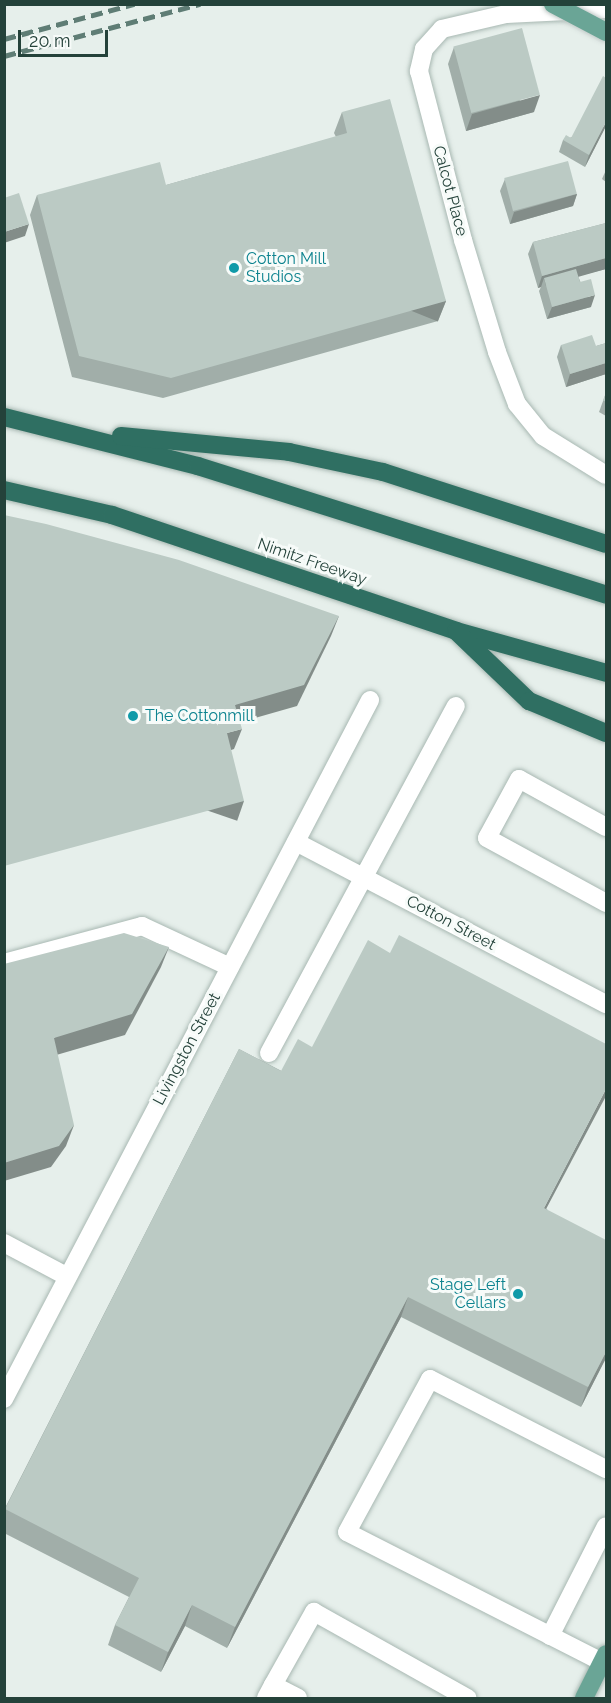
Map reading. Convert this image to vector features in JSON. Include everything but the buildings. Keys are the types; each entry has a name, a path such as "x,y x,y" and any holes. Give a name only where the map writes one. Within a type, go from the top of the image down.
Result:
{"highway":[{"path":"4,417 68,431 261,485 606,595"},
{"path":"68,431 289,452 382,472 606,544"},
{"name":"Nimitz Freeway","path":"4,490 112,515 456,631 606,673"},
{"path":"456,631 529,701 606,733"}],"main road":[{"path":"553,4 606,32"},
{"path":"584,1698 604,1658"}],"street":[{"name":"Calcot Place","path":"606,9 506,14 442,29 424,49 419,71 470,262 497,352 517,404 543,436 606,475"},
{"name":"Livingston Street","path":"4,1399 370,700"},
{"path":"268,1053 456,706"},
{"path":"606,827 519,779 487,838 606,903"},
{"name":"Cotton Street","path":"296,842 605,999"},
{"path":"4,963 142,926 230,967"},
{"path":"4,1243 68,1277"},
{"path":"604,1658 550,1636 347,1532 430,1379 606,1469"},
{"path":"550,1636 606,1526"},
{"path":"298,1698 270,1692 314,1612 467,1698"}],"railway":[{"path":"4,39 134,4"},
{"path":"4,56 200,4"}],"place":[{"name":"Cotton Mill Studios","path":"234,268"},
{"name":"The Cottonmill","path":"133,716"},
{"name":"Stage Left Cellars","path":"518,1294"}]}
